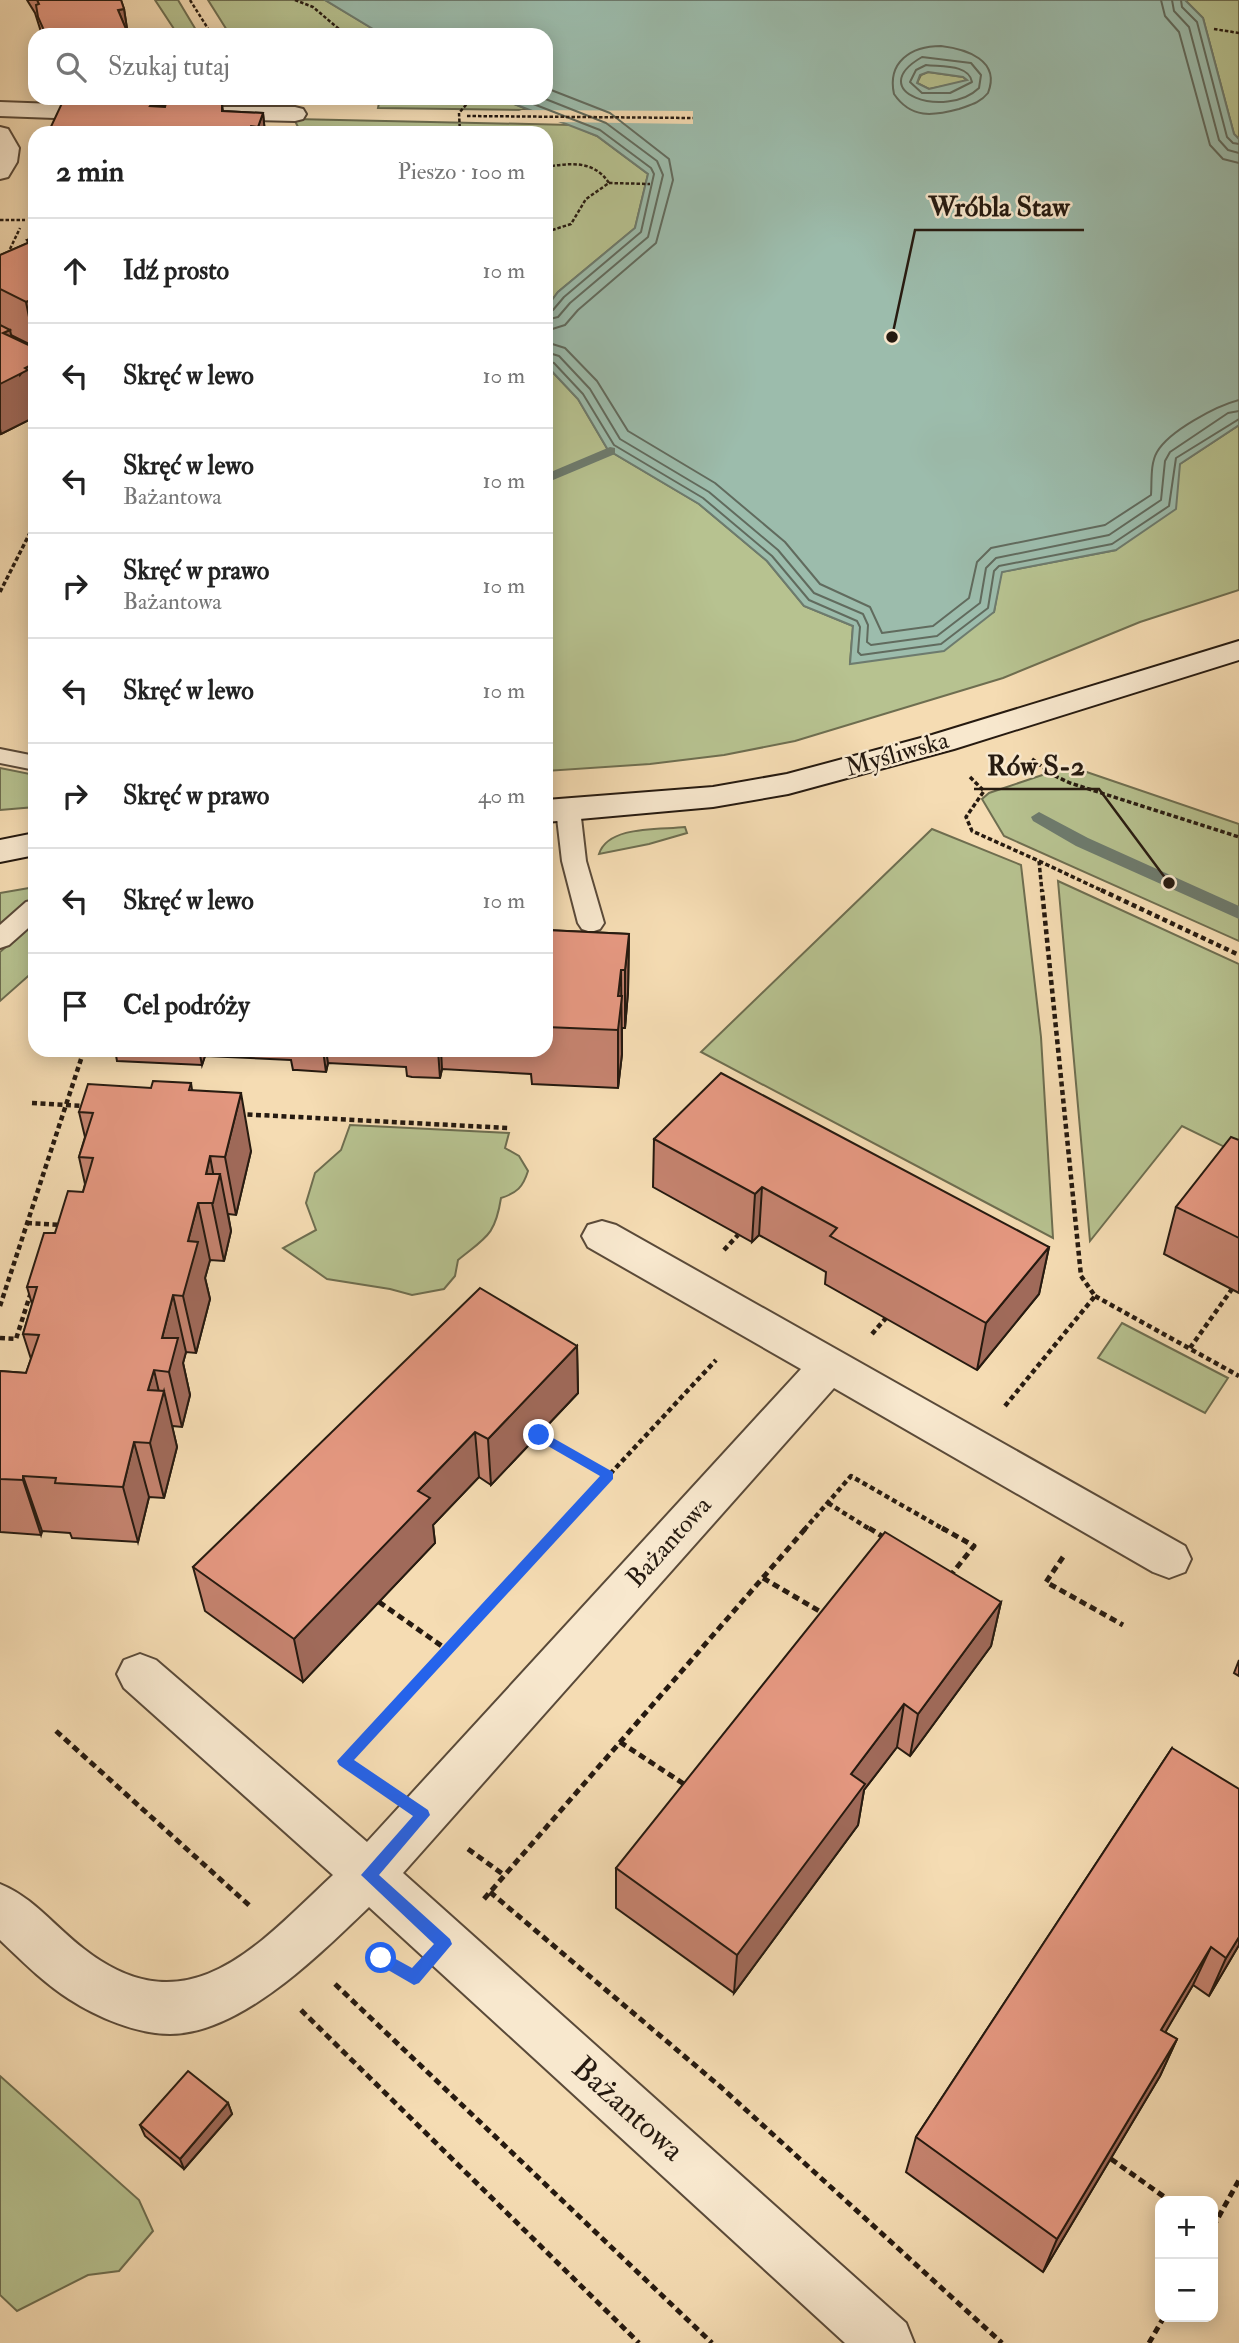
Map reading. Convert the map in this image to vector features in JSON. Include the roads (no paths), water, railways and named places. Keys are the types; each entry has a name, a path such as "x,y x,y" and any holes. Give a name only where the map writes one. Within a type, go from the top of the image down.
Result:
{"street":[{"path":"0,109 133,113"},
{"path":"186,113 295,114"},
{"path":"0,134 7,141 9,154 0,172"},
{"name":"Myśliwska","path":"557,810 713,797 788,784 943,742 1239,650"},
{"path":"0,851 28,845"},
{"path":"602,1236 1169,1559"},
{"name":"Bażantowa","path":"0,1908 86,1982 139,2005 181,2008 229,1991 276,1957 369,1875 830,1365"},
{"path":"140,1674 369,1875"},
{"name":"Bażantowa","path":"369,1875 886,2343"}],"lane":[{"path":"0,756 28,762"},
{"path":"557,810 591,923"},
{"path":"0,939 28,914"}],"water":[{"path":"325,0 1185,0 1203,18 1234,134 1239,139 1239,425 1180,464 1176,509 1116,550 1002,572 994,612 944,651 850,664 853,626 804,606 767,561 699,504 608,450 578,399 553,372 553,299 635,228 648,174 597,136 517,105 553,105 553,28 371,28","holes":["928,72 963,77 967,80 929,89 917,83 920,75"]}],"waterway":[{"path":"553,476 610,451"},
{"path":"1039,817 1082,842 1239,913"}],"place":[{"name":"Wróbla Staw","path":"892,337"},
{"name":"Rów S-2","path":"1169,883"}]}
